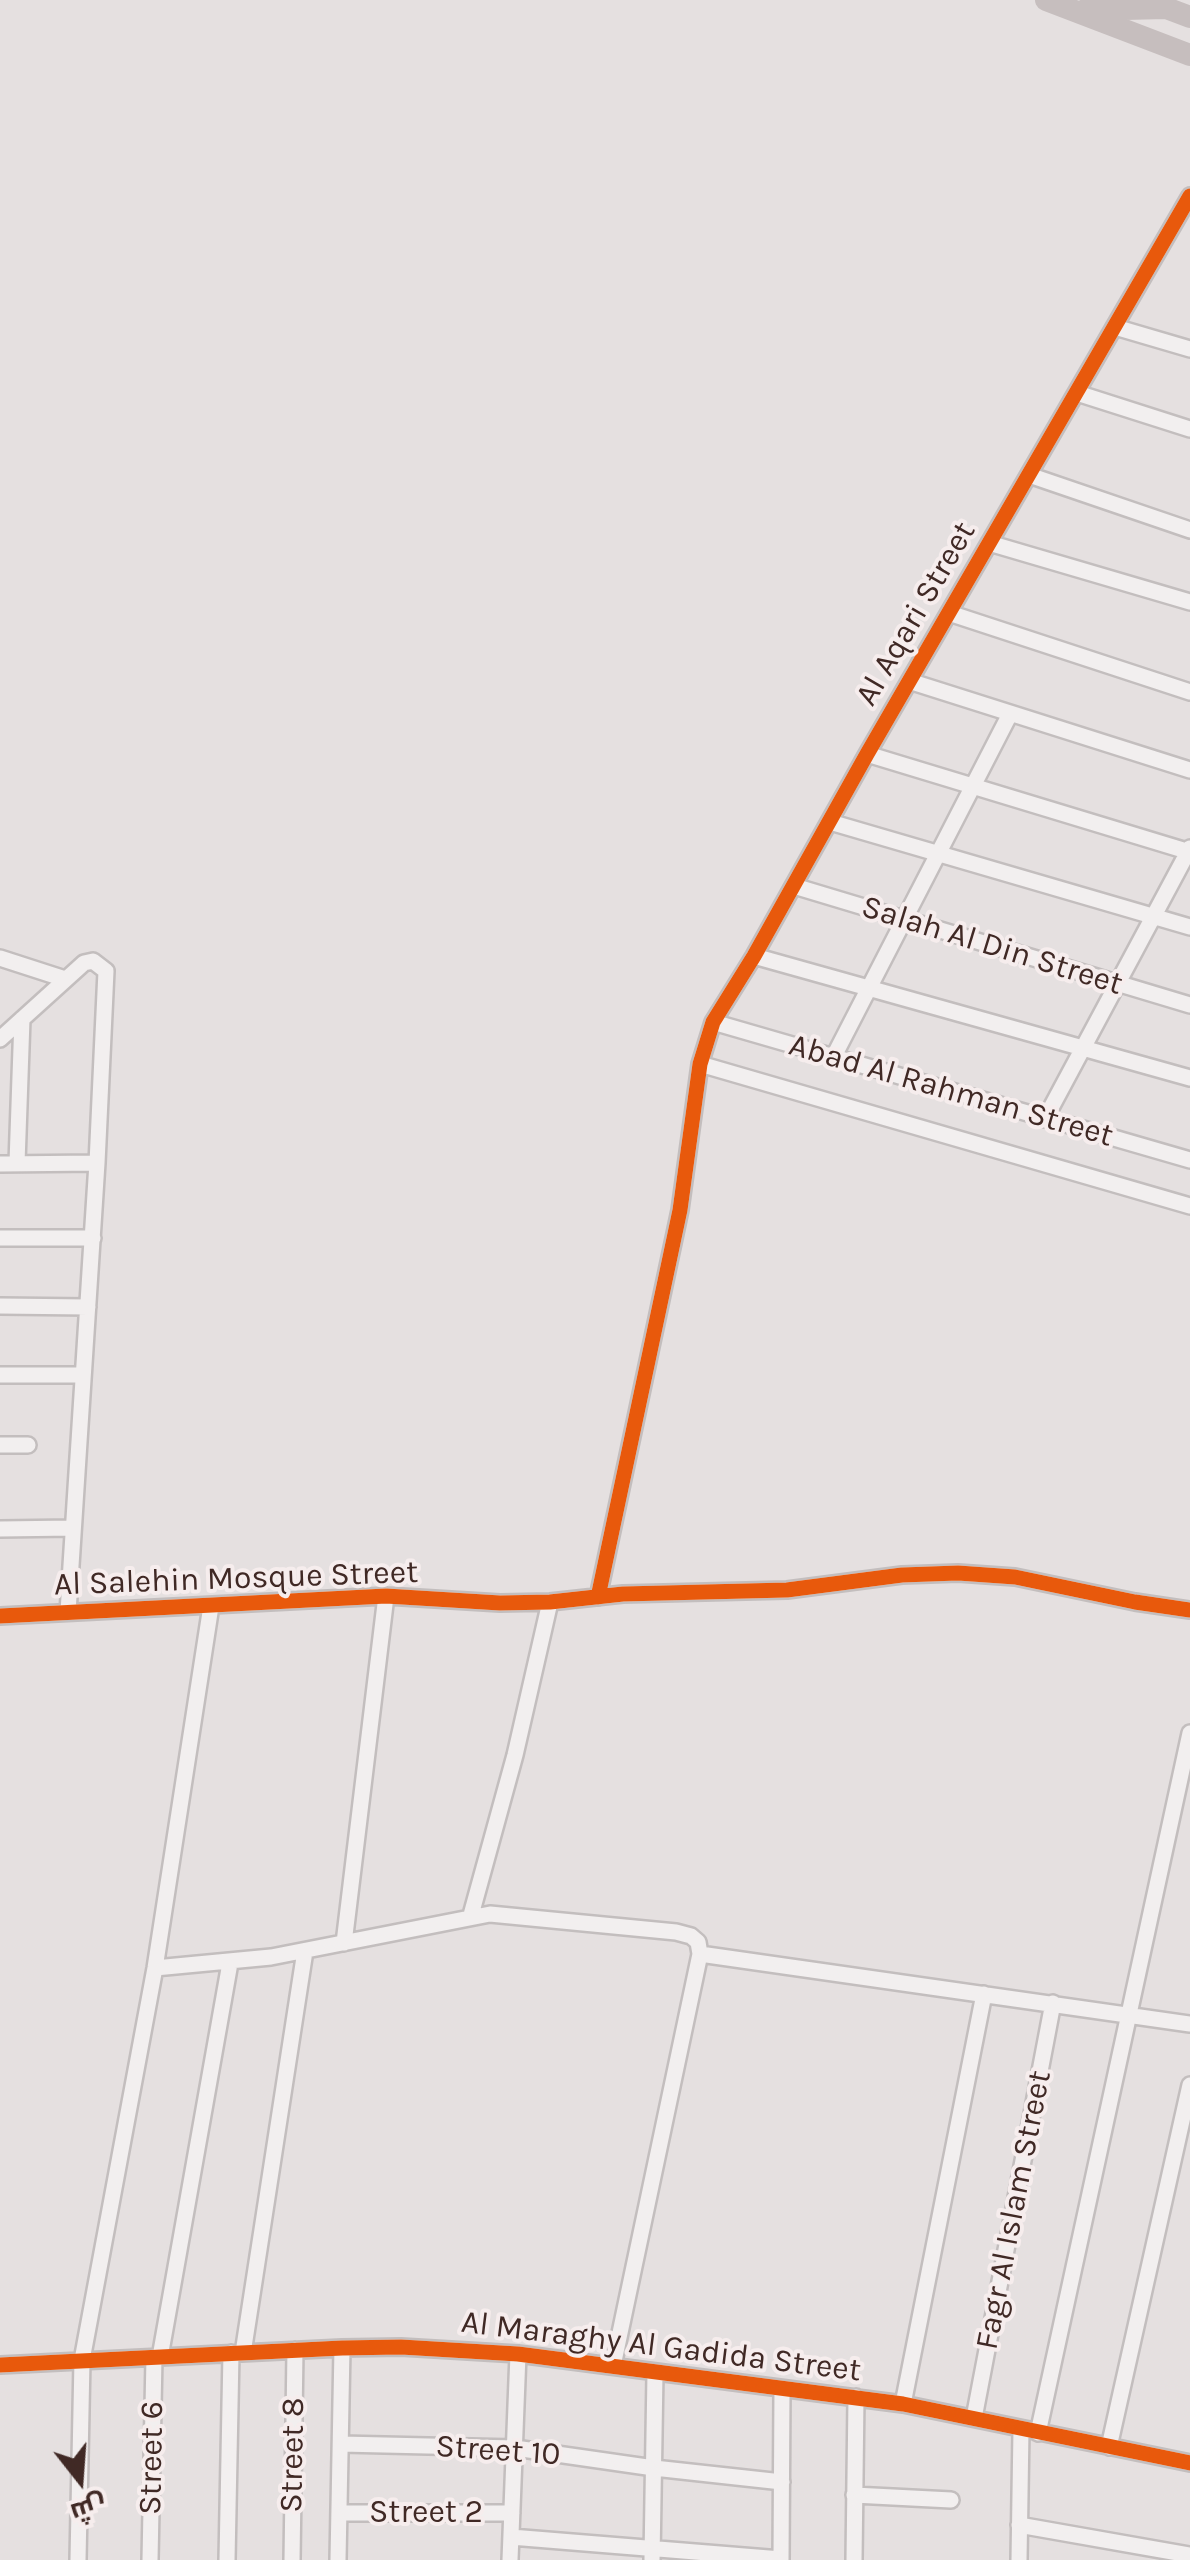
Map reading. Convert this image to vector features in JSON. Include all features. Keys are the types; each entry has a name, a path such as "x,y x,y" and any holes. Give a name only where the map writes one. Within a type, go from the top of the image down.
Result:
{"main road":[{"path":"1046,0 1190,55"},
{"path":"1072,10 1155,4 1190,16"}],"street":[{"name":"Al Aqari Street","path":"598,1597 680,1210 700,1064 713,1022 1190,196"},
{"path":"1115,327 1190,349"},
{"path":"1076,394 1190,429"},
{"path":"1029,476 1190,530"},
{"path":"989,543 1190,602"},
{"path":"948,613 1190,692"},
{"path":"909,681 1190,769"},
{"path":"834,1058 1010,714"},
{"path":"867,754 1189,850 1045,1119"},
{"path":"830,822 1190,927"},
{"name":"Salah Al Din Street","path":"794,886 1190,1005"},
{"path":"754,956 1190,1078"},
{"path":"0,958 65,979"},
{"path":"0,1038 84,963 93,961 106,971 68,1612"},
{"path":"22,1019 8,1164 97,1163"},
{"name":"Abad Al Rahman Street","path":"713,1022 1190,1160"},
{"path":"700,1064 1190,1206"},
{"path":"0,1238 93,1238"},
{"path":"0,1306 88,1307"},
{"path":"0,1374 83,1375"},
{"path":"0,1445 28,1445"},
{"path":"0,1529 73,1528"},
{"name":"Al Salehin Mosque Street","path":"0,1616 386,1596 550,1602 787,1590 902,1575 958,1573 1015,1577 1190,1610"},
{"path":"344,1943 386,1596"},
{"path":"471,1916 516,1755 550,1602"},
{"path":"78,2560 82,2360 155,1968 211,1606"},
{"path":"1038,2434 1190,1734"},
{"path":"155,1968 230,1963 305,1951 490,1914 685,1934 698,1942 700,1954 612,2366"},
{"path":"227,2560 237,2353 305,1951"},
{"path":"700,1954 1190,2024"},
{"name":"Street 6","path":"150,2560 157,2357 230,1963"},
{"path":"903,2404 984,1994"},
{"name":"Fagr Al Islam Street","path":"974,2418 1053,2003"},
{"path":"1109,2447 1190,2085"},
{"name":"Al Maraghy Al Gadida Street","path":"0,2364 401,2346 518,2354 903,2404 1190,2463"},
{"path":"338,2560 342,2348"},
{"name":"Street 8","path":"292,2560 295,2350"},
{"path":"510,2560 518,2354"},
{"path":"652,2555 655,2372"},
{"path":"511,2537 652,2555 782,2560 782,2389"},
{"path":"854,2560 856,2397"},
{"path":"1020,2560 1021,2429"},
{"name":"Street 10","path":"341,2444 514,2448 782,2482"},
{"path":"854,2495 951,2500"},
{"name":"Street 2","path":"339,2512 512,2513"},
{"path":"1020,2525 1189,2558 1190,2538"}],"cycle path":[{"path":"598,1597 680,1210 700,1064 713,1022 1190,196"},
{"path":"0,1616 386,1596 550,1602 623,1594 787,1590 902,1575 958,1573 1015,1577 1190,1610"},
{"path":"0,2365 342,2348 401,2347 518,2354 903,2404 1190,2463"}]}
